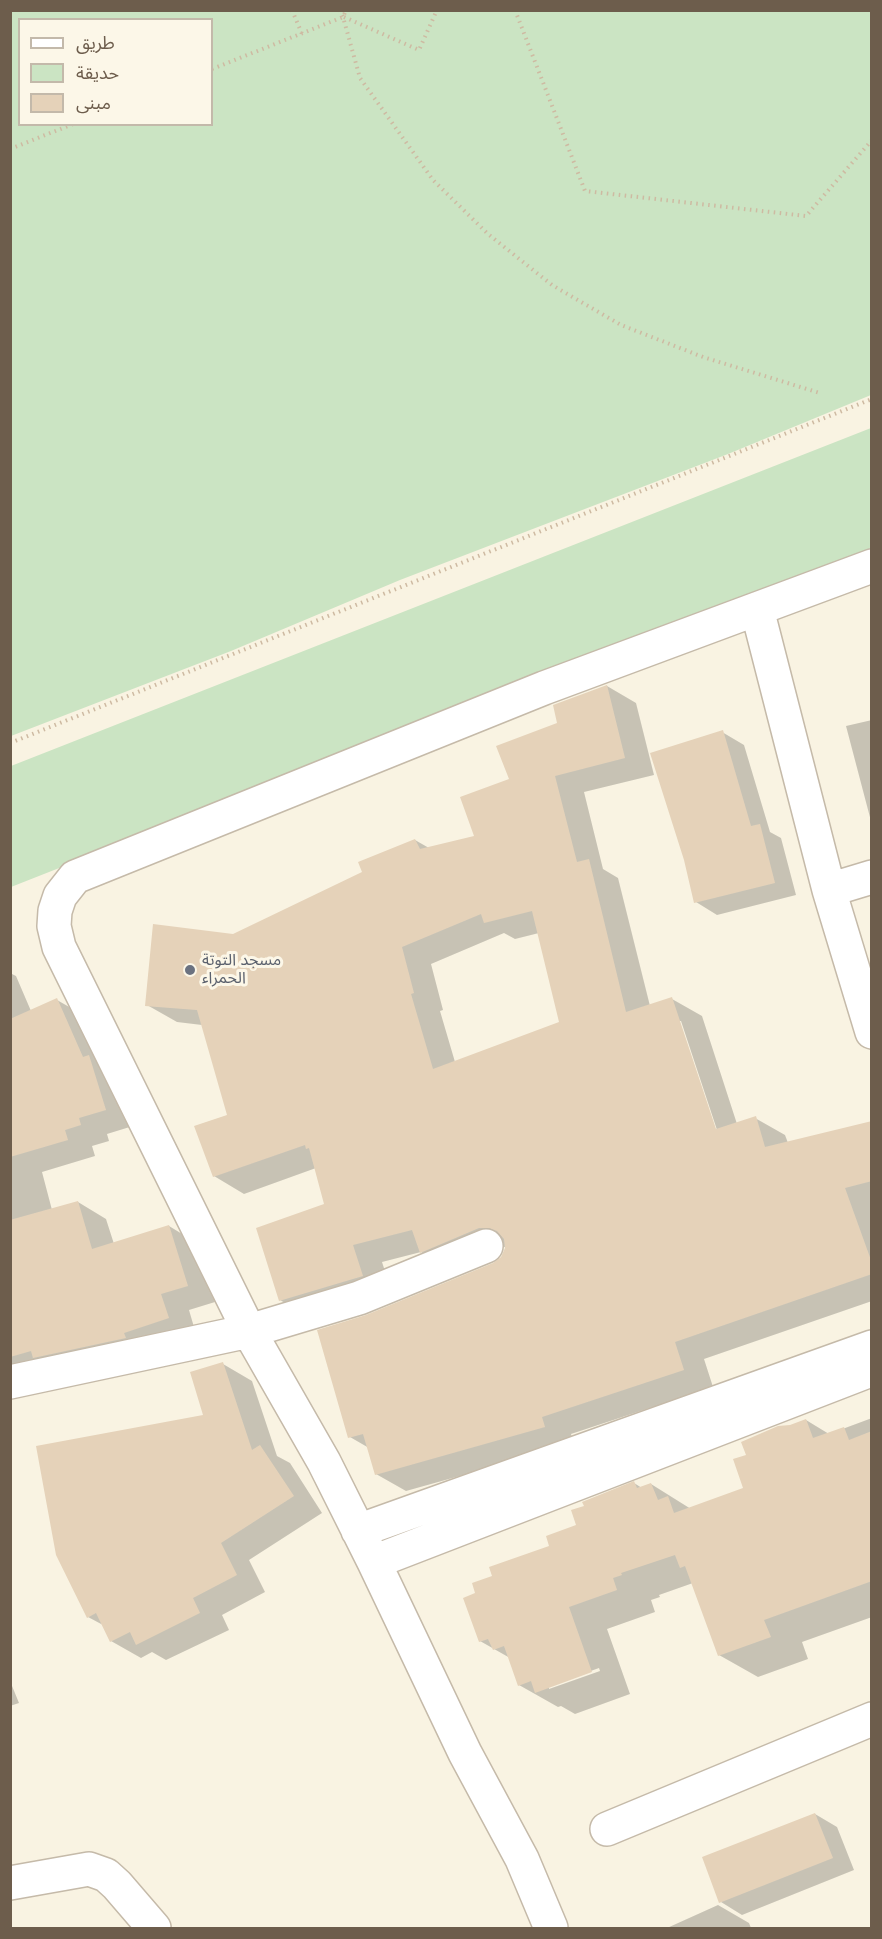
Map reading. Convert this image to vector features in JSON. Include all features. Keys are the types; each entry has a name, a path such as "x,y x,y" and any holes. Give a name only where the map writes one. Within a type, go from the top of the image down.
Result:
{"street":[{"path":"551,1929 522,1859 465,1753 324,1462 249,1331 59,947 54,926 55,911 60,896 75,877 544,688 872,566"},
{"path":"757,609 829,890 872,1032"},
{"path":"829,890 872,877"},
{"path":"10,1382 249,1331 359,1298 486,1246"},
{"path":"358,1530 872,1347"},
{"path":"374,1562 872,1370"},
{"path":"606,1828 872,1719"},
{"path":"10,1883 89,1869 106,1875 117,1885 154,1929"}],"path":[{"path":"292,10 302,34"},
{"path":"339,10 360,78 433,180 488,234 552,285 621,325 703,357 820,393"},
{"path":"213,69 343,17 346,10"},
{"path":"343,17 419,50 436,10"},
{"path":"515,10 585,191 806,216 872,140"},
{"path":"10,149 68,126"},
{"path":"10,742 872,399"}],"green space":[{"path":"11,10 871,11 871,395 728,454 400,580 231,651 11,736"},
{"path":"871,428 871,548 11,887 11,766"}],"building":[{"path":"607,685 625,758 555,776 577,862 589,859 626,1012 672,997 716,1129 756,1116 765,1147 872,1121 872,1181 845,1188 872,1263 872,1274 675,1342 684,1370 542,1417 545,1427 375,1475 363,1434 348,1438 317,1330 366,1315 493,1263 501,1257 505,1248 504,1239 497,1231 479,1228 420,1253 412,1230 353,1245 363,1276 279,1301 256,1228 324,1204 309,1148 306,1149 305,1145 213,1177 194,1126 227,1115 197,1010 145,1006 153,924 233,934 362,872 358,862 415,839 420,849 474,836 460,797 509,779 496,746 557,723 553,705","holes":["532,911 559,1022 433,1069 411,994 414,993 402,947 481,914 484,923"]},
{"path":"723,730 751,826 760,824 775,883 694,903 684,860 650,753"},
{"path":"57,998 83,1057 89,1055 106,1110 79,1118 81,1125 65,1130 68,1140 10,1157 10,1019"},
{"path":"78,1201 92,1249 169,1225 188,1286 161,1294 169,1318 124,1333 126,1338 33,1358 31,1351 10,1357 10,1220"},
{"path":"223,1362 252,1450 260,1445 294,1496 221,1543 237,1575 193,1598 200,1613 136,1645 130,1632 110,1642 96,1613 87,1618 56,1555 36,1446 203,1415 190,1372"},
{"path":"806,1419 813,1438 844,1427 849,1440 872,1431 872,1581 764,1620 771,1637 718,1656 685,1566 680,1568 675,1555 621,1573 622,1575 613,1578 617,1590 569,1607 592,1672 535,1693 531,1681 518,1686 504,1646 493,1650 488,1639 479,1642 463,1598 475,1593 472,1583 492,1576 489,1567 549,1546 546,1536 576,1525 571,1510 584,1506 582,1502 634,1481 637,1488 651,1483 658,1500 668,1496 674,1513 743,1488 733,1459 746,1455 741,1442 778,1426 790,1425"},
{"path":"815,1813 833,1858 719,1903 702,1857"}],"place":[{"name":"مسجد التوتة الحمراء","path":"190,970"}]}
